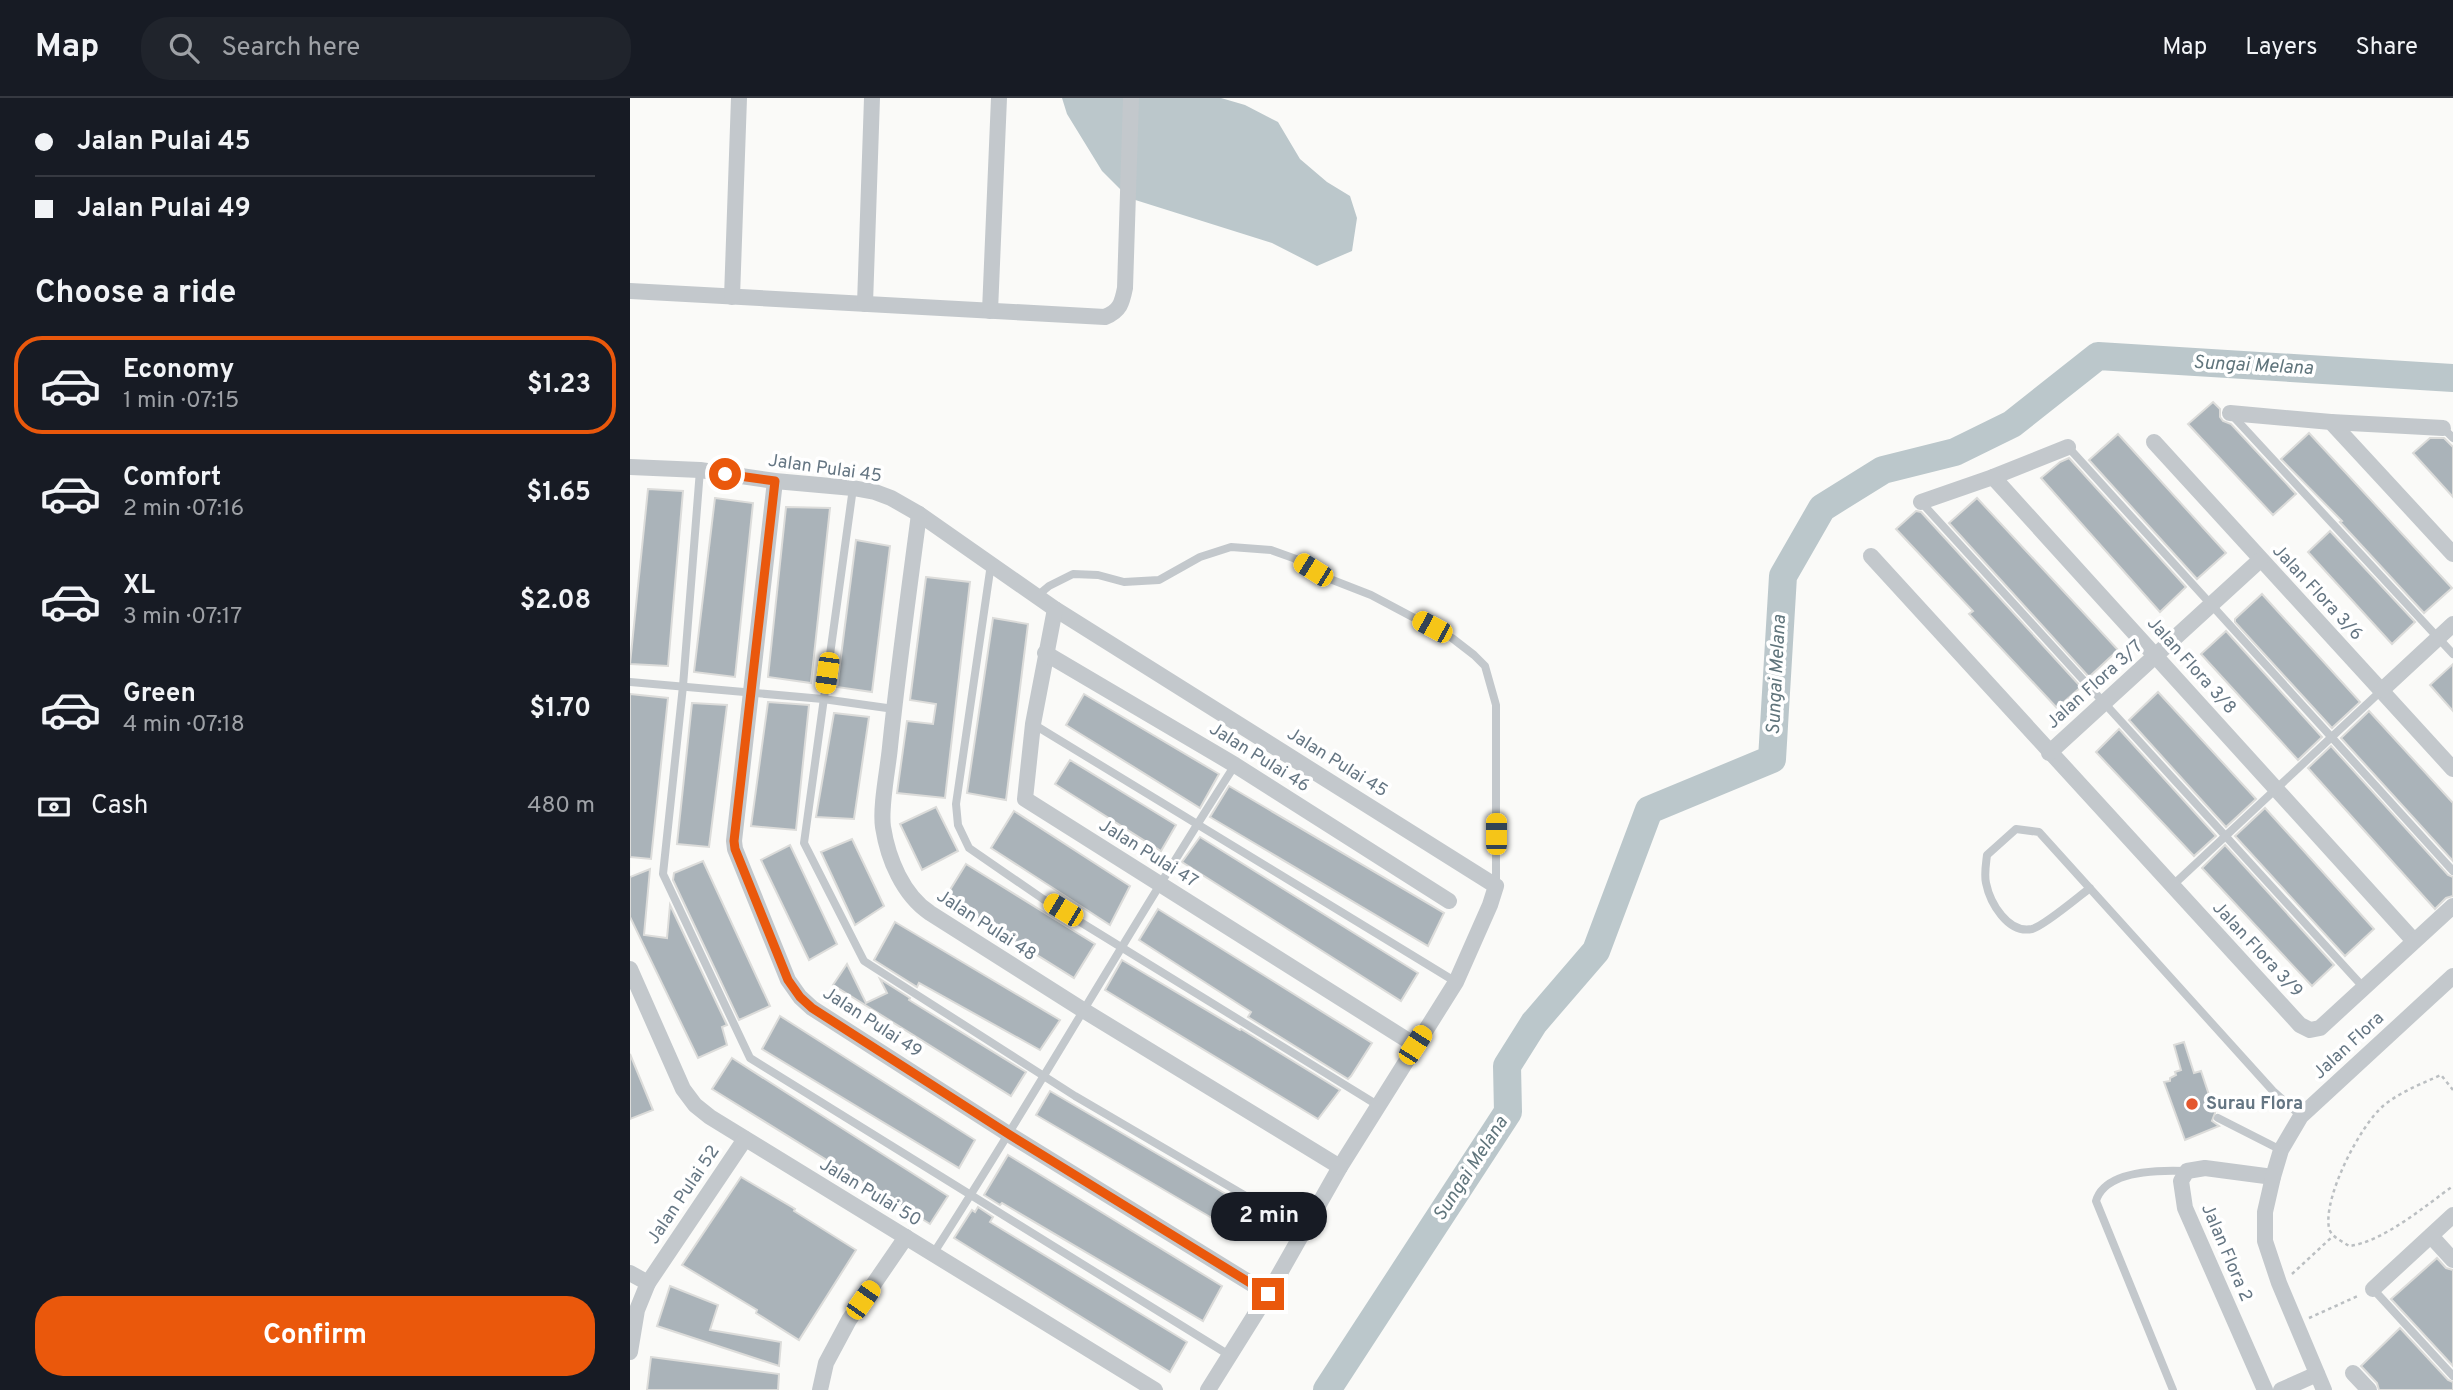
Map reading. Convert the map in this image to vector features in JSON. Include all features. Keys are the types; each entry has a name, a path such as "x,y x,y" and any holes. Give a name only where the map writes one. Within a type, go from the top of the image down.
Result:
{"street":[{"path":"732,297 739,98"},
{"path":"865,304 872,98"},
{"path":"990,311 999,98"},
{"path":"630,291 1105,317 1117,312 1123,302 1125,288 1132,98"},
{"path":"2230,413 2448,433"},
{"path":"2332,422 2453,554"},
{"name":"Jalan Flora 3/6","path":"2154,442 2453,769"},
{"path":"1921,502 2068,447"},
{"name":"Jalan Pulai 45","path":"630,467 700,470 875,492 919,514 1055,609 1496,886"},
{"name":"Jalan Flora 3/8","path":"1993,477 2414,941"},
{"name":"Jalan Pulai 49","path":"775,481 734,841 788,980 812,1008 1010,1135 1268,1294"},
{"name":"Jalan Pulai 48","path":"919,514 894,709 883,824 889,854 903,883 918,905 1083,1010 1340,1167"},
{"name":"Jalan Flora 3/9","path":"1871,556 2300,1025 2310,1030 2320,1028 2453,906"},
{"name":"Jalan Flora 3/7","path":"2049,753 2260,560"},
{"name":"Jalan Pulai 47","path":"1055,609 1033,724 1025,799 1415,1045"},
{"path":"2382,690 2453,624"},
{"name":"Jalan Pulai 46","path":"1045,653 1235,765 1449,901"},
{"path":"1208,1390 1268,1294 1340,1167 1456,982 1496,886"},
{"name":"Jalan Pulai 50","path":"630,969 683,1089 695,1105 745,1139 1155,1390"},
{"name":"Jalan Flora","path":"2324,1390 2279,1283 2265,1241 2265,1212 2281,1150 2301,1116 2453,976"},
{"name":"Jalan Pulai 52","path":"630,1353 637,1310 648,1283 745,1139"},
{"path":"2187,1171 2205,1168 2273,1177"},
{"name":"Jalan Flora 2","path":"2187,1171 2181,1181 2185,1208 2264,1390"},
{"path":"2374,1289 2453,1215"},
{"path":"2431,1236 2453,1260"},
{"path":"820,1390 826,1363 849,1321 906,1237"},
{"path":"630,1273 648,1283"},
{"path":"2354,1373 2369,1390"},
{"path":"2281,1390 2317,1374"}],"lane":[{"path":"2230,413 2453,654"},
{"path":"2068,447 2209,606 2453,871"},
{"path":"700,470 683,686 663,874 750,1058 1230,1356"},
{"path":"853,488 804,844 863,961 1075,1096 1304,1230"},
{"path":"1921,502 2364,988"},
{"path":"1037,596 1073,574 1098,575 1124,582 1159,580 1200,557 1231,547 1271,550 1296,559 1330,579 1371,595 1452,638 1485,666 1496,705 1496,886"},
{"path":"990,564 956,804 958,825 969,848 1043,899 1379,1106"},
{"path":"630,682 823,699 894,709"},
{"path":"2172,886 2382,690"},
{"path":"1033,724 1456,982"},
{"path":"933,1254 1010,1135 1159,884 1235,765"},
{"path":"2091,888 2035,928 2021,929 2008,922 1994,906 1985,882 1987,855 2016,829 2039,832 2091,888 2273,1091 2301,1116"},
{"path":"2218,1118 2281,1150"},
{"path":"2173,1390 2096,1201 2098,1194 2107,1185 2142,1171 2187,1171"},
{"path":"2374,1289 2453,1376"}],"path":[{"path":"2453,1090 2441,1075 2407,1090 2384,1105 2369,1120 2337,1181 2330,1209 2329,1228 2333,1236 2348,1246 2359,1245 2410,1216 2453,1185"},
{"path":"2279,1283 2296,1271 2333,1236"},
{"path":"2296,1324 2374,1289"}],"shaded area":[{"path":"1062,98 1221,98 1245,105 1278,122 1300,159 1327,182 1350,196 1357,218 1352,251 1317,266 1272,243 1129,198 1102,171 1067,114"}],"building":[{"path":"2213,402 2220,409 2223,421 2231,424 2296,494 2273,515 2188,424"},
{"path":"2309,433 2452,588 2424,613 2340,522 2342,521 2281,459"},
{"path":"2118,434 2226,553 2197,579 2089,460"},
{"path":"2430,438 2444,438 2453,447 2453,497 2413,453"},
{"path":"2069,458 2186,587 2160,612 2041,478"},
{"path":"648,489 683,491 668,666 630,664"},
{"path":"715,498 753,503 735,677 694,672"},
{"path":"1977,498 2118,650 2089,677 1949,523"},
{"path":"786,507 830,508 811,683 768,677"},
{"path":"1916,511 1921,512 2081,687 2057,708 1969,614 1973,611 1896,529"},
{"path":"2330,531 2415,622 2392,644 2308,552"},
{"path":"856,540 890,546 872,692 837,687"},
{"path":"926,577 970,582 945,798 897,793 907,721 933,724 936,704 910,700"},
{"path":"2262,594 2360,702 2332,728 2235,622"},
{"path":"993,618 1028,624 1006,800 967,793"},
{"path":"2226,631 2322,737 2298,760 2201,654"},
{"path":"2453,664 2453,711 2430,685"},
{"path":"2158,692 2256,799 2226,827 2129,720"},
{"path":"630,694 668,698 651,859 630,857"},
{"path":"1084,694 1219,774 1200,808 1066,725"},
{"path":"768,702 809,705 796,830 751,826"},
{"path":"692,703 727,705 709,847 677,844"},
{"path":"2369,711 2453,803 2453,861 2341,738"},
{"path":"834,713 869,717 854,819 816,817"},
{"path":"2119,729 2216,836 2194,856 2096,752"},
{"path":"2331,746 2448,875 2453,877 2453,896 2446,898 2435,909 2308,768"},
{"path":"1070,760 1176,825 1161,851 1055,784"},
{"path":"1229,786 1444,913 1428,946 1210,817"},
{"path":"936,807 958,851 922,870 900,824"},
{"path":"2265,808 2374,929 2345,956 2235,836"},
{"path":"1014,811 1130,886 1110,925 991,848"},
{"path":"1200,837 1418,973 1401,1001 1182,862"},
{"path":"852,839 884,906 855,925 821,852"},
{"path":"790,845 837,944 809,960 761,860"},
{"path":"2225,845 2334,965 2312,986 2202,868"},
{"path":"703,861 770,1006 739,1020 673,880 674,873"},
{"path":"966,864 1095,944 1074,978 945,898"},
{"path":"650,869 644,935 667,938 670,905 727,1025 722,1027 727,1045 698,1058 630,917 630,877"},
{"path":"1158,909 1372,1043 1351,1076 1348,1079 1248,1017 1251,1012 1139,940"},
{"path":"895,922 1060,1020 1040,1050 919,983 917,987 874,960"},
{"path":"1122,960 1340,1090 1318,1119 1105,990"},
{"path":"847,964 866,1003 887,993 880,979 910,998 909,1000 1026,1072 1011,1096 833,985"},
{"path":"780,1016 975,1140 959,1168 762,1049"},
{"name":"Surau Flora","path":"2184,1042 2194,1073 2201,1071 2215,1113 2212,1121 2219,1126 2185,1140 2164,1082 2170,1081 2170,1078 2176,1075 2175,1072 2181,1070 2174,1045"},
{"path":"630,1054 653,1110 630,1119"},
{"path":"732,1058 948,1196 930,1224 712,1089"},
{"path":"1050,1091 1260,1214 1246,1238 1036,1115"},
{"path":"1008,1155 1222,1286 1203,1321 984,1195"},
{"path":"741,1177 856,1250 799,1340 756,1313 757,1310 682,1265"},
{"path":"978,1207 993,1217 990,1222 1187,1342 1170,1372 954,1238 972,1210 975,1212"},
{"path":"2437,1258 2446,1268 2453,1270 2453,1366 2391,1299"},
{"path":"670,1286 718,1305 710,1330 781,1342 779,1366 657,1326"},
{"path":"2400,1328 2448,1380 2453,1382 2453,1390 2379,1390 2377,1383 2361,1366"},
{"path":"651,1357 779,1374 778,1390 647,1390"}],"waterway":[{"name":"Sungai Melana","path":"1327,1390 1508,1112 1507,1066 1534,1023 1596,951 1649,810 1772,759 1783,576 1822,508 1883,470 1955,452 2012,424 2098,356 2453,378"}],"place":[{"name":"Surau Flora","path":"2192,1104"}],"route":[{"path":"725,474 775,481 734,841 788,980 812,1008 1010,1135 1268,1294"}]}
